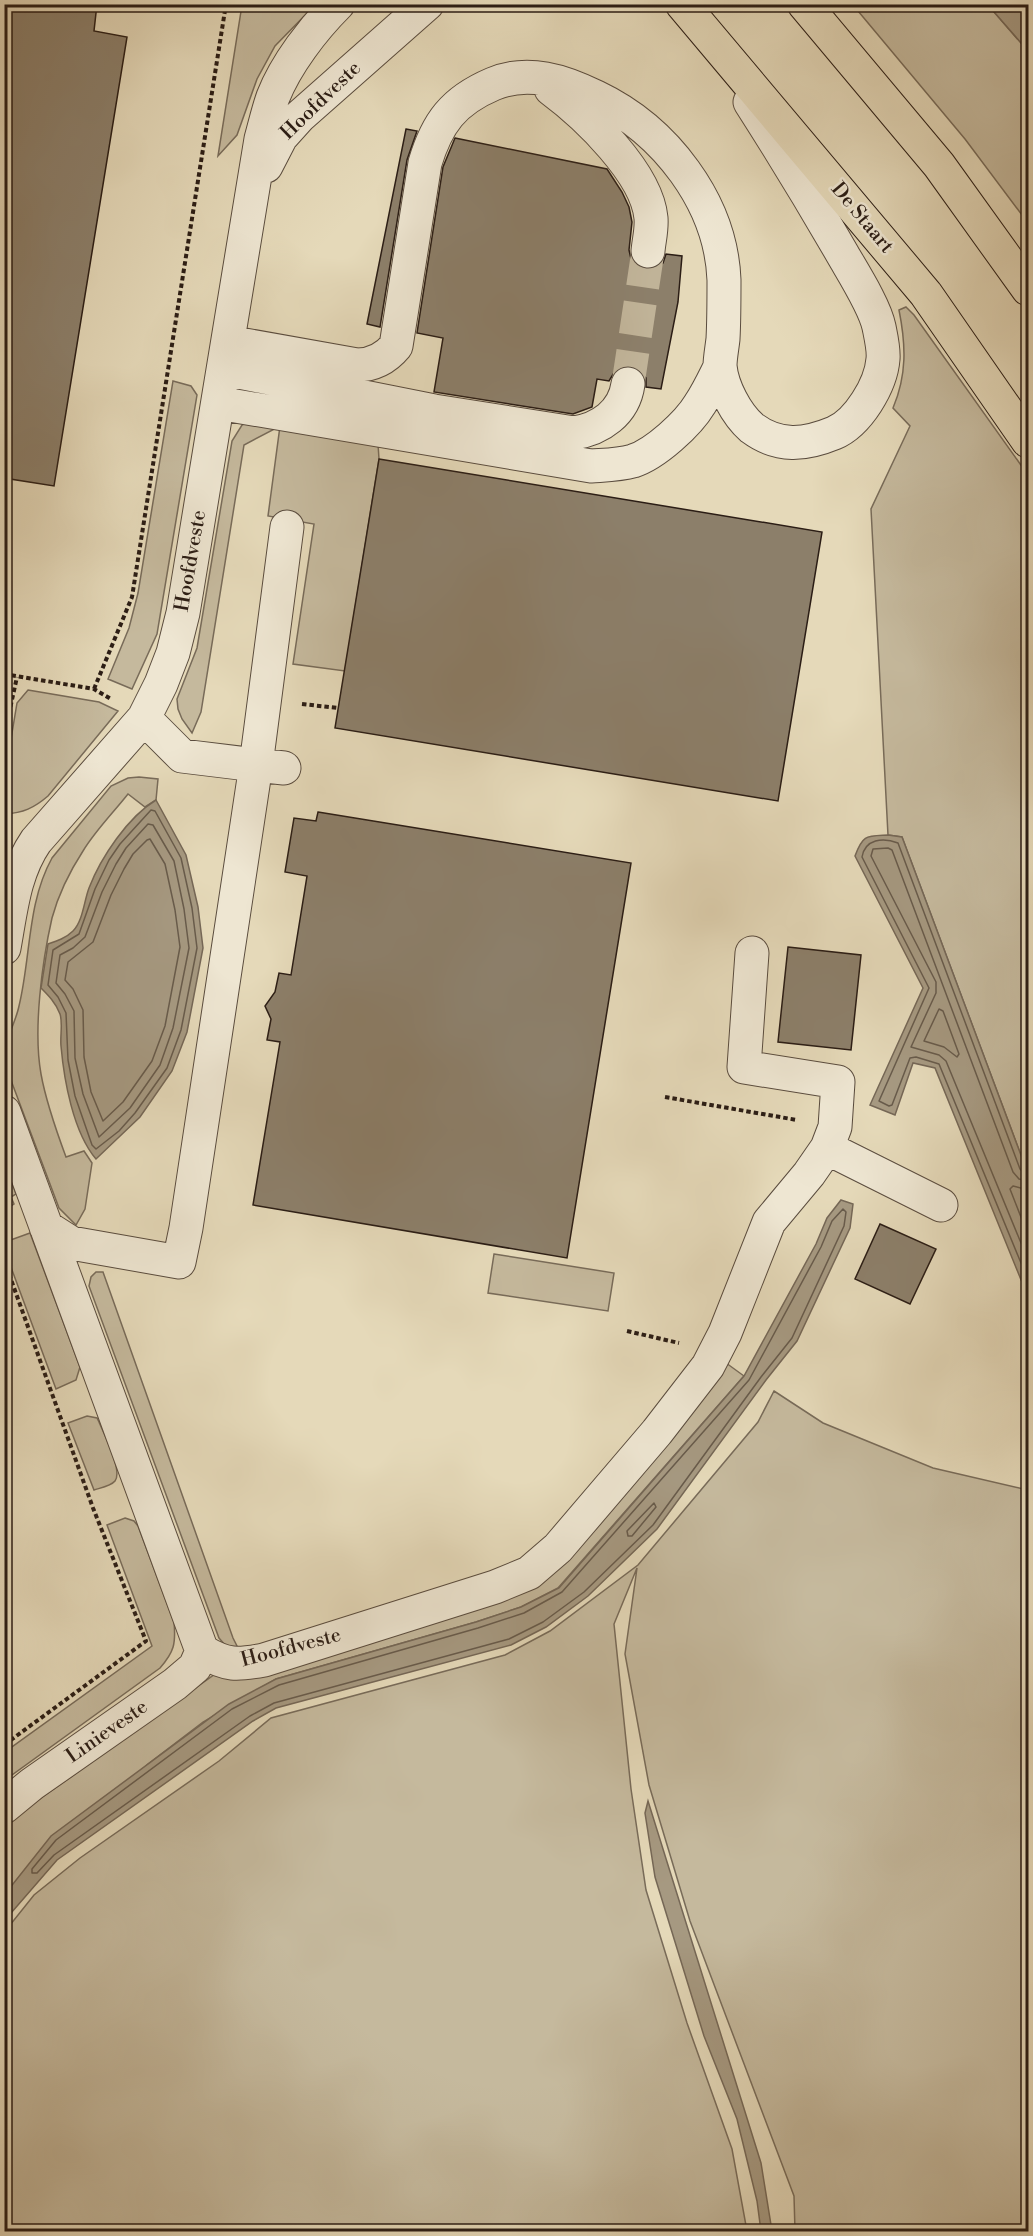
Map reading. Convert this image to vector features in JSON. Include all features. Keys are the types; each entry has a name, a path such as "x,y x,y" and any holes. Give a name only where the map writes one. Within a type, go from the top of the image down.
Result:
{"main road":[{"path":"804,4 939,165 1029,289"},
{"name":"De Staart","path":"692,16 926,294 1029,441"}],"street":[{"name":"Hoofdveste","path":"4,948 17,879 15,850 36,841 144,718 173,653 183,613 261,138 274,96 295,59 318,25 338,4"},
{"name":"Hoofdveste","path":"247,219 269,158 281,137 298,117 427,4"},
{"path":"434,411 413,399 400,382 395,369 396,346 425,163 432,139 448,112 493,84 517,77 536,77 574,86 605,101 636,122 668,152 687,175 705,204 716,236 724,277 720,367 729,396 740,415 752,427 768,438 802,443 839,431 871,396 884,358 878,324 855,276 798,177 692,16"},
{"path":"536,77 571,104 598,130 636,179 648,204 651,218 648,251"},
{"path":"226,356 357,365 378,360 390,353 396,346"},
{"path":"226,356 434,411 574,433 586,431 608,421 622,401 628,384"},
{"path":"218,403 591,466 612,465 635,460 659,447 699,406 720,367"},
{"path":"46,1227 71,1243 187,1265 221,1001 270,766 287,526"},
{"path":"144,718 183,756 270,766"},
{"path":"752,953 744,1067 838,1082 831,1137 941,1205"},
{"path":"4,1112 202,1652"},
{"name":"Hoofdveste","path":"202,1652 219,1661 237,1665 264,1660 495,1587 529,1573 558,1548 657,1432 708,1366 725,1333 769,1222 809,1174 831,1137"},
{"name":"Linieveste","path":"4,1807 32,1784 175,1684 195,1667 202,1652"}],"path":[{"path":"4,674 94,689 127,612 134,586 226,4"},
{"path":"4,736 17,677"},
{"path":"665,1097 831,1137"},
{"path":"4,1260 93,1509 146,1641 4,1744"},
{"path":"627,1331 676,1341 708,1366"}],"shaded area":[{"path":"242,5 315,5 275,46 257,79 237,135 218,156"},
{"path":"853,5 988,5 1028,51 1028,223 965,139"},
{"path":"906,307 1028,475 1028,1174 902,837 888,835 871,509 910,426 893,408 901,384 904,360 899,310"},
{"path":"173,381 191,386 197,395 157,634 132,689 108,679 129,628 138,593"},
{"path":"251,420 378,444 379,459 345,671 293,664 314,524 268,516 280,426 244,445 201,712 192,733 182,719 177,699 197,648 232,441 242,425"},
{"path":"28,690 99,702 118,711 48,796 28,809 5,814 5,775 17,703"},
{"path":"128,778 158,779 156,800 145,807 128,794 78,859 61,892 52,918 42,975 38,1037 41,1074 46,1095 66,1157 84,1151 92,1163 85,1209 76,1225 59,1208 6,1067 5,1051 23,987 38,893 52,858 111,786"},
{"path":"5,1164 16,1194 11,1197 14,1204 5,1210"},
{"path":"30,1233 80,1367 76,1380 56,1389 5,1251 5,1242"},
{"path":"494,1254 614,1273 608,1311 488,1293"},
{"path":"96,1272 103,1272 233,1638 240,1652 225,1645 219,1638 89,1286 91,1277"},
{"path":"722,1360 744,1376 558,1588 521,1607 476,1622 276,1679 203,1722 148,1764 5,1894 5,1827 27,1808 218,1672 503,1594"},
{"path":"774,1391 823,1423 933,1468 1028,1490 1028,2231 795,2231 794,2196 690,1921 649,1785 625,1654 637,1568 614,1624 631,1789 646,1890 687,2023 732,2149 747,2231 5,2231 5,1938 6,1930 34,1895 80,1858 219,1761 271,1718 505,1655 550,1631 638,1565 758,1422"},
{"path":"87,1416 97,1418 117,1469 117,1476 113,1483 94,1490 68,1423"},
{"path":"125,1518 134,1521 138,1526 174,1622 175,1636 171,1652 160,1668 5,1780 5,1752 152,1646 107,1525"}],"water":[{"path":"988,5 1028,5 1028,51"},
{"path":"156,800 186,855 198,907 203,948 187,1032 172,1071 140,1117 96,1159 81,1135 67,1090 62,1060 60,1014 41,988 48,944 64,937 76,927 94,876 108,851 135,817"},
{"path":"888,835 902,837 1028,1174 1028,1297 935,1068 913,1063 895,1115 870,1105 923,988 855,856 863,840"},
{"path":"841,1200 853,1204 850,1228 797,1341 657,1529 588,1596 546,1627 511,1645 276,1708 253,1721 57,1860 5,1920 5,1894 51,1836 229,1704 276,1679 476,1622 521,1607 559,1588 744,1376 816,1244 827,1218"},
{"path":"648,1801 761,2163 772,2231 761,2231 757,2201 737,2119 704,2036 655,1877 645,1813"}],"building":[{"path":"4,4 97,4 94,31 127,37 54,486 4,478"},
{"path":"406,129 417,131 407,160 380,327 367,324"},
{"path":"455,138 607,169 629,207 632,222 629,250 636,266 645,269 655,268 663,263 666,254 682,256 678,302 661,389 646,387 646,378 641,371 632,366 623,366 615,371 609,381 597,379 592,407 573,414 434,392 443,338 417,333 443,167"},
{"path":"379,459 822,532 778,801 335,728"},
{"path":"318,812 631,863 567,1258 253,1205 280,1042 267,1040 271,1019 265,1006 275,992 279,973 291,975 307,876 285,872 294,818 316,821"},
{"path":"788,947 861,955 851,1050 778,1042"},
{"path":"880,1224 936,1249 910,1304 855,1279"}],"tunnel":[{"path":"628,384 648,251"}]}
